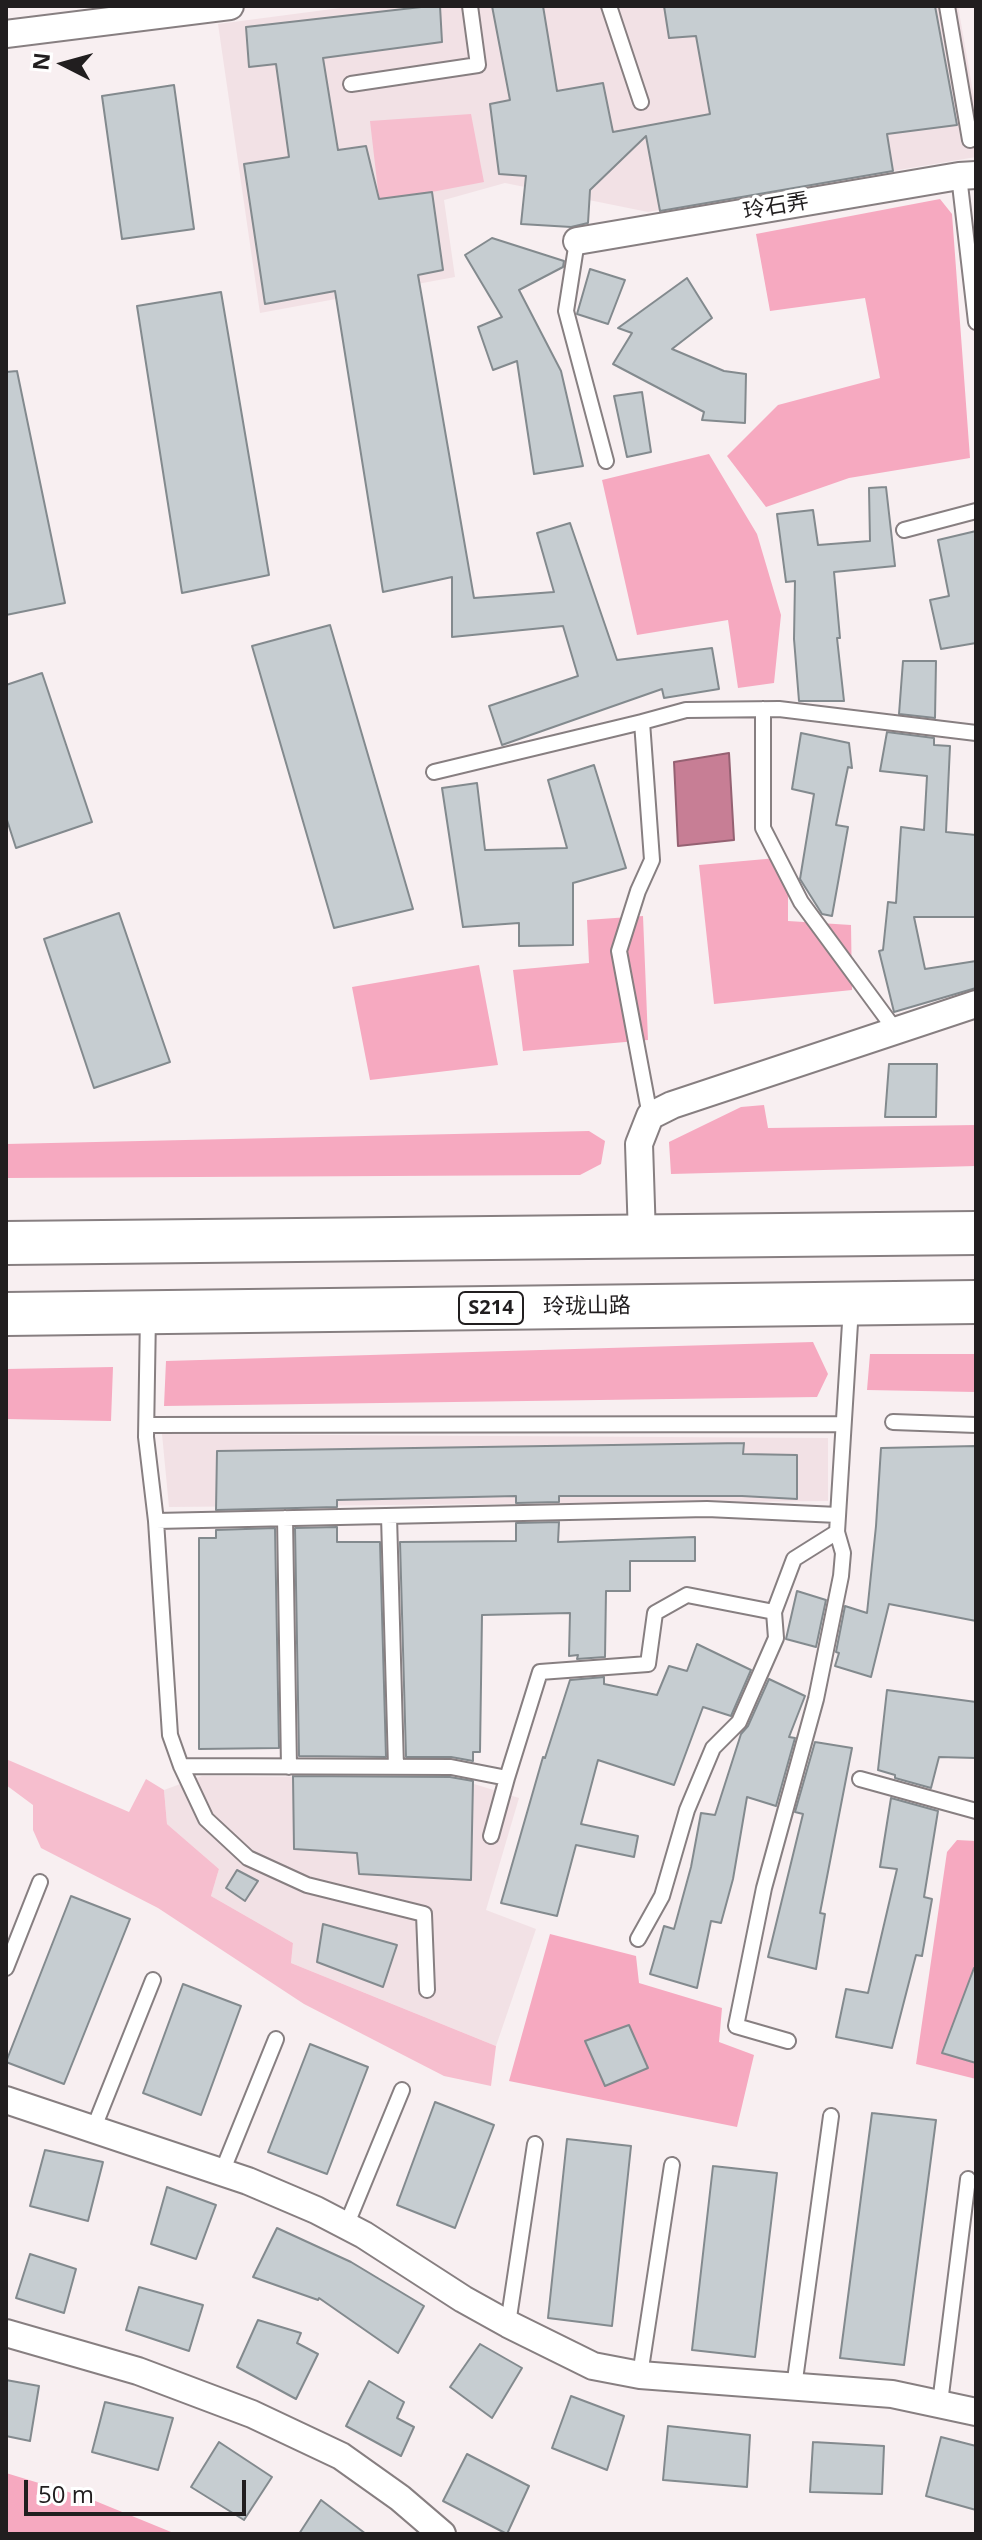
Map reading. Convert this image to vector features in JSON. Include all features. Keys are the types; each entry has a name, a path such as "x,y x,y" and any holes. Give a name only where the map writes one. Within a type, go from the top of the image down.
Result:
{"main road":[{"path":"6,1243 976,1233"},
{"name":"玲珑山路","path":"6,1314 976,1302"}],"street":[{"path":"6,34 174,10 230,6"},
{"name":"玲石弄","path":"577,241 968,176"},
{"path":"642,1237 639,1144 650,1116 672,1105 976,1004"},
{"path":"6,2100 222,2172 316,2210 508,2324 593,2366 640,2375 892,2394 976,2412"},
{"path":"6,2333 138,2371 252,2414 341,2456 400,2498 435,2530"}],"lane":[{"path":"351,84 478,65 470,6"},
{"path":"609,6 641,102"},
{"path":"947,6 970,140"},
{"path":"968,176 976,322"},
{"path":"577,241 566,311 606,461"},
{"path":"904,530 976,511"},
{"path":"763,709 763,828 801,902 896,1031"},
{"path":"434,772 686,710 779,709 976,733"},
{"path":"642,722 652,860 638,891 619,951 650,1116"},
{"path":"788,2041 736,2026 764,1888 819,1683 841,1576 843,1553 837,1532 851,1304"},
{"path":"148,1312 147,1425 170,1735 181,1766 206,1819 248,1858 307,1885 424,1914 427,1990"},
{"path":"893,1422 976,1425"},
{"path":"147,1425 843,1424"},
{"path":"156,1521 707,1509 838,1515"},
{"path":"389,1516 396,1767"},
{"path":"285,1518 289,1767"},
{"path":"638,1939 662,1896 687,1810 713,1748 739,1722 776,1638 774,1612 794,1559 837,1532"},
{"path":"491,1836 540,1672 648,1664 655,1613 687,1595 774,1612"},
{"path":"181,1766 451,1767 507,1778"},
{"path":"860,1779 976,1811"},
{"path":"6,1968 40,1882"},
{"path":"93,2130 153,1980"},
{"path":"222,2172 276,2039"},
{"path":"346,2226 402,2090"},
{"path":"794,2387 831,2116"},
{"path":"508,2324 535,2144"},
{"path":"640,2375 672,2165"},
{"path":"940,2403 968,2179"}],"shaded area":[{"path":"355,6 958,6 976,109 976,157 648,212 505,183 444,200 455,277 260,313 218,24"},
{"path":"471,114 484,182 379,199 370,121"},
{"path":"940,199 952,214 970,458 849,478 766,507 727,456 778,405 880,378 865,298 770,311 756,234"},
{"path":"709,454 757,534 781,615 774,683 738,688 728,620 637,635 602,480"},
{"path":"729,753 734,840 678,846 674,762"},
{"path":"788,857 788,921 851,925 852,990 714,1004 699,865"},
{"path":"643,916 648,1040 523,1051 513,970 589,963 587,920"},
{"path":"479,965 498,1065 370,1080 352,987"},
{"path":"764,1105 768,1128 976,1125 976,1166 671,1174 669,1142 741,1107"},
{"path":"589,1131 605,1141 601,1164 580,1175 6,1178 6,1144"},
{"path":"813,1342 828,1374 817,1397 164,1406 166,1361"},
{"path":"870,1354 976,1354 976,1392 867,1390"},
{"path":"113,1367 111,1421 6,1419 6,1369"},
{"path":"162,1434 828,1438 828,1501 169,1507"},
{"path":"6,1759 129,1812 146,1779 164,1790 167,1824 219,1869 211,1896 293,1943 291,1963 496,2046 491,2086 444,2076 304,2004 158,1908 41,1848 33,1830 33,1805 6,1785"},
{"path":"202,1776 455,1778 519,1798 486,1910 536,1929 496,2046 291,1963 293,1943 211,1896 219,1869 167,1824 164,1790"},
{"path":"957,1840 976,1841 976,2079 916,2064 947,1852"},
{"path":"550,1934 636,1956 639,1983 722,2008 719,2042 754,2055 737,2127 509,2081"},
{"path":"6,2473 88,2498 176,2534 6,2534"}],"building":[{"path":"440,6 442,42 323,58 338,150 366,146 379,199 432,192 443,270 418,275 474,598 554,592 537,533 570,523 617,660 712,648 719,689 664,698 662,689 502,745 489,706 578,676 563,626 452,637 452,577 383,592 335,291 265,304 244,164 289,157 276,64 249,67 246,27"},
{"path":"492,6 543,6 557,91 603,83 613,132 710,114 696,36 669,38 664,6 935,6 957,125 887,134 893,171 660,211 646,136 590,190 588,223 571,227 521,224 526,176 499,174 490,104 510,100"},
{"path":"174,85 194,229 122,239 102,96"},
{"path":"492,238 564,261 563,267 519,290 561,371 583,466 534,474 517,361 493,370 478,327 502,317 465,255"},
{"path":"590,269 625,280 608,324 577,314"},
{"path":"687,278 712,318 672,349 724,371 746,374 745,423 702,420 704,412 613,364 632,333 618,328"},
{"path":"221,292 269,575 182,593 137,306"},
{"path":"17,371 65,603 6,615 6,372"},
{"path":"642,392 651,452 627,457 614,396"},
{"path":"886,487 895,566 834,572 844,701 799,701 794,639 795,581 786,582 777,514 813,510 818,545 870,541 869,488"},
{"path":"976,531 976,643 941,649 930,600 949,596 938,540"},
{"path":"330,625 413,909 334,928 252,646"},
{"path":"903,661 936,661 935,718 899,714"},
{"path":"42,673 92,822 16,848 6,817 6,685"},
{"path":"887,732 934,738 934,745 950,746 946,832 976,835 976,917 914,917 925,969 976,961 976,988 894,1012 879,951 883,950 888,902 896,903 901,827 924,830 927,776 880,771"},
{"path":"801,733 849,743 852,768 848,767 836,825 848,827 832,916 822,914 800,879 814,794 792,789"},
{"path":"594,765 626,868 573,883 573,945 519,946 519,923 463,927 442,788 477,783 485,850 567,848 548,780"},
{"path":"119,913 170,1062 94,1088 44,939"},
{"path":"889,1064 937,1064 936,1117 885,1117"},
{"path":"744,1443 743,1454 797,1455 797,1499 559,1496 559,1502 516,1503 516,1496 337,1500 337,1507 216,1510 217,1451"},
{"path":"976,1446 976,1621 889,1604 871,1677 835,1666 845,1606 867,1613 881,1448"},
{"path":"559,1522 558,1542 695,1537 695,1561 630,1561 630,1591 606,1591 605,1657 577,1659 578,1655 569,1656 570,1613 482,1615 480,1752 473,1752 473,1761 451,1757 406,1757 400,1542 516,1541 516,1523"},
{"path":"337,1527 337,1542 380,1542 386,1757 299,1756 295,1528"},
{"path":"275,1528 279,1748 199,1749 199,1538 216,1538 216,1530"},
{"path":"797,1591 826,1600 816,1647 786,1639"},
{"path":"697,1644 751,1670 731,1716 703,1707 674,1785 598,1760 581,1824 638,1836 634,1857 576,1845 557,1916 501,1903 543,1757 570,1680 604,1677 604,1684 657,1695 669,1666 687,1671"},
{"path":"769,1679 805,1696 789,1737 795,1738 776,1806 747,1797 733,1879 721,1923 711,1921 697,1988 650,1974 664,1926 674,1929 691,1867 701,1813 715,1815 741,1734 748,1726"},
{"path":"887,1690 976,1702 976,1758 939,1757 931,1788 878,1770"},
{"path":"815,1742 852,1748 820,1913 825,1914 816,1969 768,1957 803,1814 795,1812"},
{"path":"293,1776 450,1777 473,1781 471,1880 359,1874 357,1853 294,1849"},
{"path":"891,1798 938,1811 924,1897 932,1899 922,1956 916,1955 892,2048 836,2037 846,1989 868,1993 897,1869 880,1867"},
{"path":"237,1870 258,1881 245,1901 226,1888"},
{"path":"71,1896 130,1919 64,2084 6,2062"},
{"path":"323,1924 397,1945 383,1987 317,1962"},
{"path":"976,1968 976,2063 942,2053"},
{"path":"183,1984 241,2006 201,2115 143,2093"},
{"path":"629,2025 648,2068 605,2086 585,2041"},
{"path":"310,2044 368,2067 327,2174 268,2152"},
{"path":"435,2102 494,2125 455,2228 397,2205"},
{"path":"872,2113 936,2120 904,2365 840,2358"},
{"path":"567,2139 631,2146 612,2326 548,2318"},
{"path":"45,2150 103,2162 88,2221 30,2206"},
{"path":"713,2166 777,2173 755,2357 692,2350"},
{"path":"167,2187 216,2205 196,2259 151,2244"},
{"path":"277,2228 351,2262 424,2306 398,2353 319,2298 253,2277"},
{"path":"30,2254 76,2269 64,2313 16,2298"},
{"path":"139,2287 203,2305 189,2351 126,2330"},
{"path":"258,2320 301,2333 297,2343 318,2354 296,2399 237,2367"},
{"path":"480,2344 522,2368 492,2418 450,2387"},
{"path":"6,2380 39,2386 30,2441 6,2436"},
{"path":"369,2381 404,2402 397,2418 414,2427 401,2456 346,2426"},
{"path":"571,2396 624,2416 607,2470 552,2448"},
{"path":"105,2402 173,2418 158,2470 92,2452"},
{"path":"668,2426 750,2435 747,2487 663,2480"},
{"path":"941,2437 976,2446 976,2510 926,2496"},
{"path":"219,2442 272,2477 244,2520 191,2487"},
{"path":"813,2442 884,2446 882,2494 810,2492"},
{"path":"467,2454 529,2486 507,2534 443,2501"},
{"path":"321,2500 366,2534 299,2534"}]}
